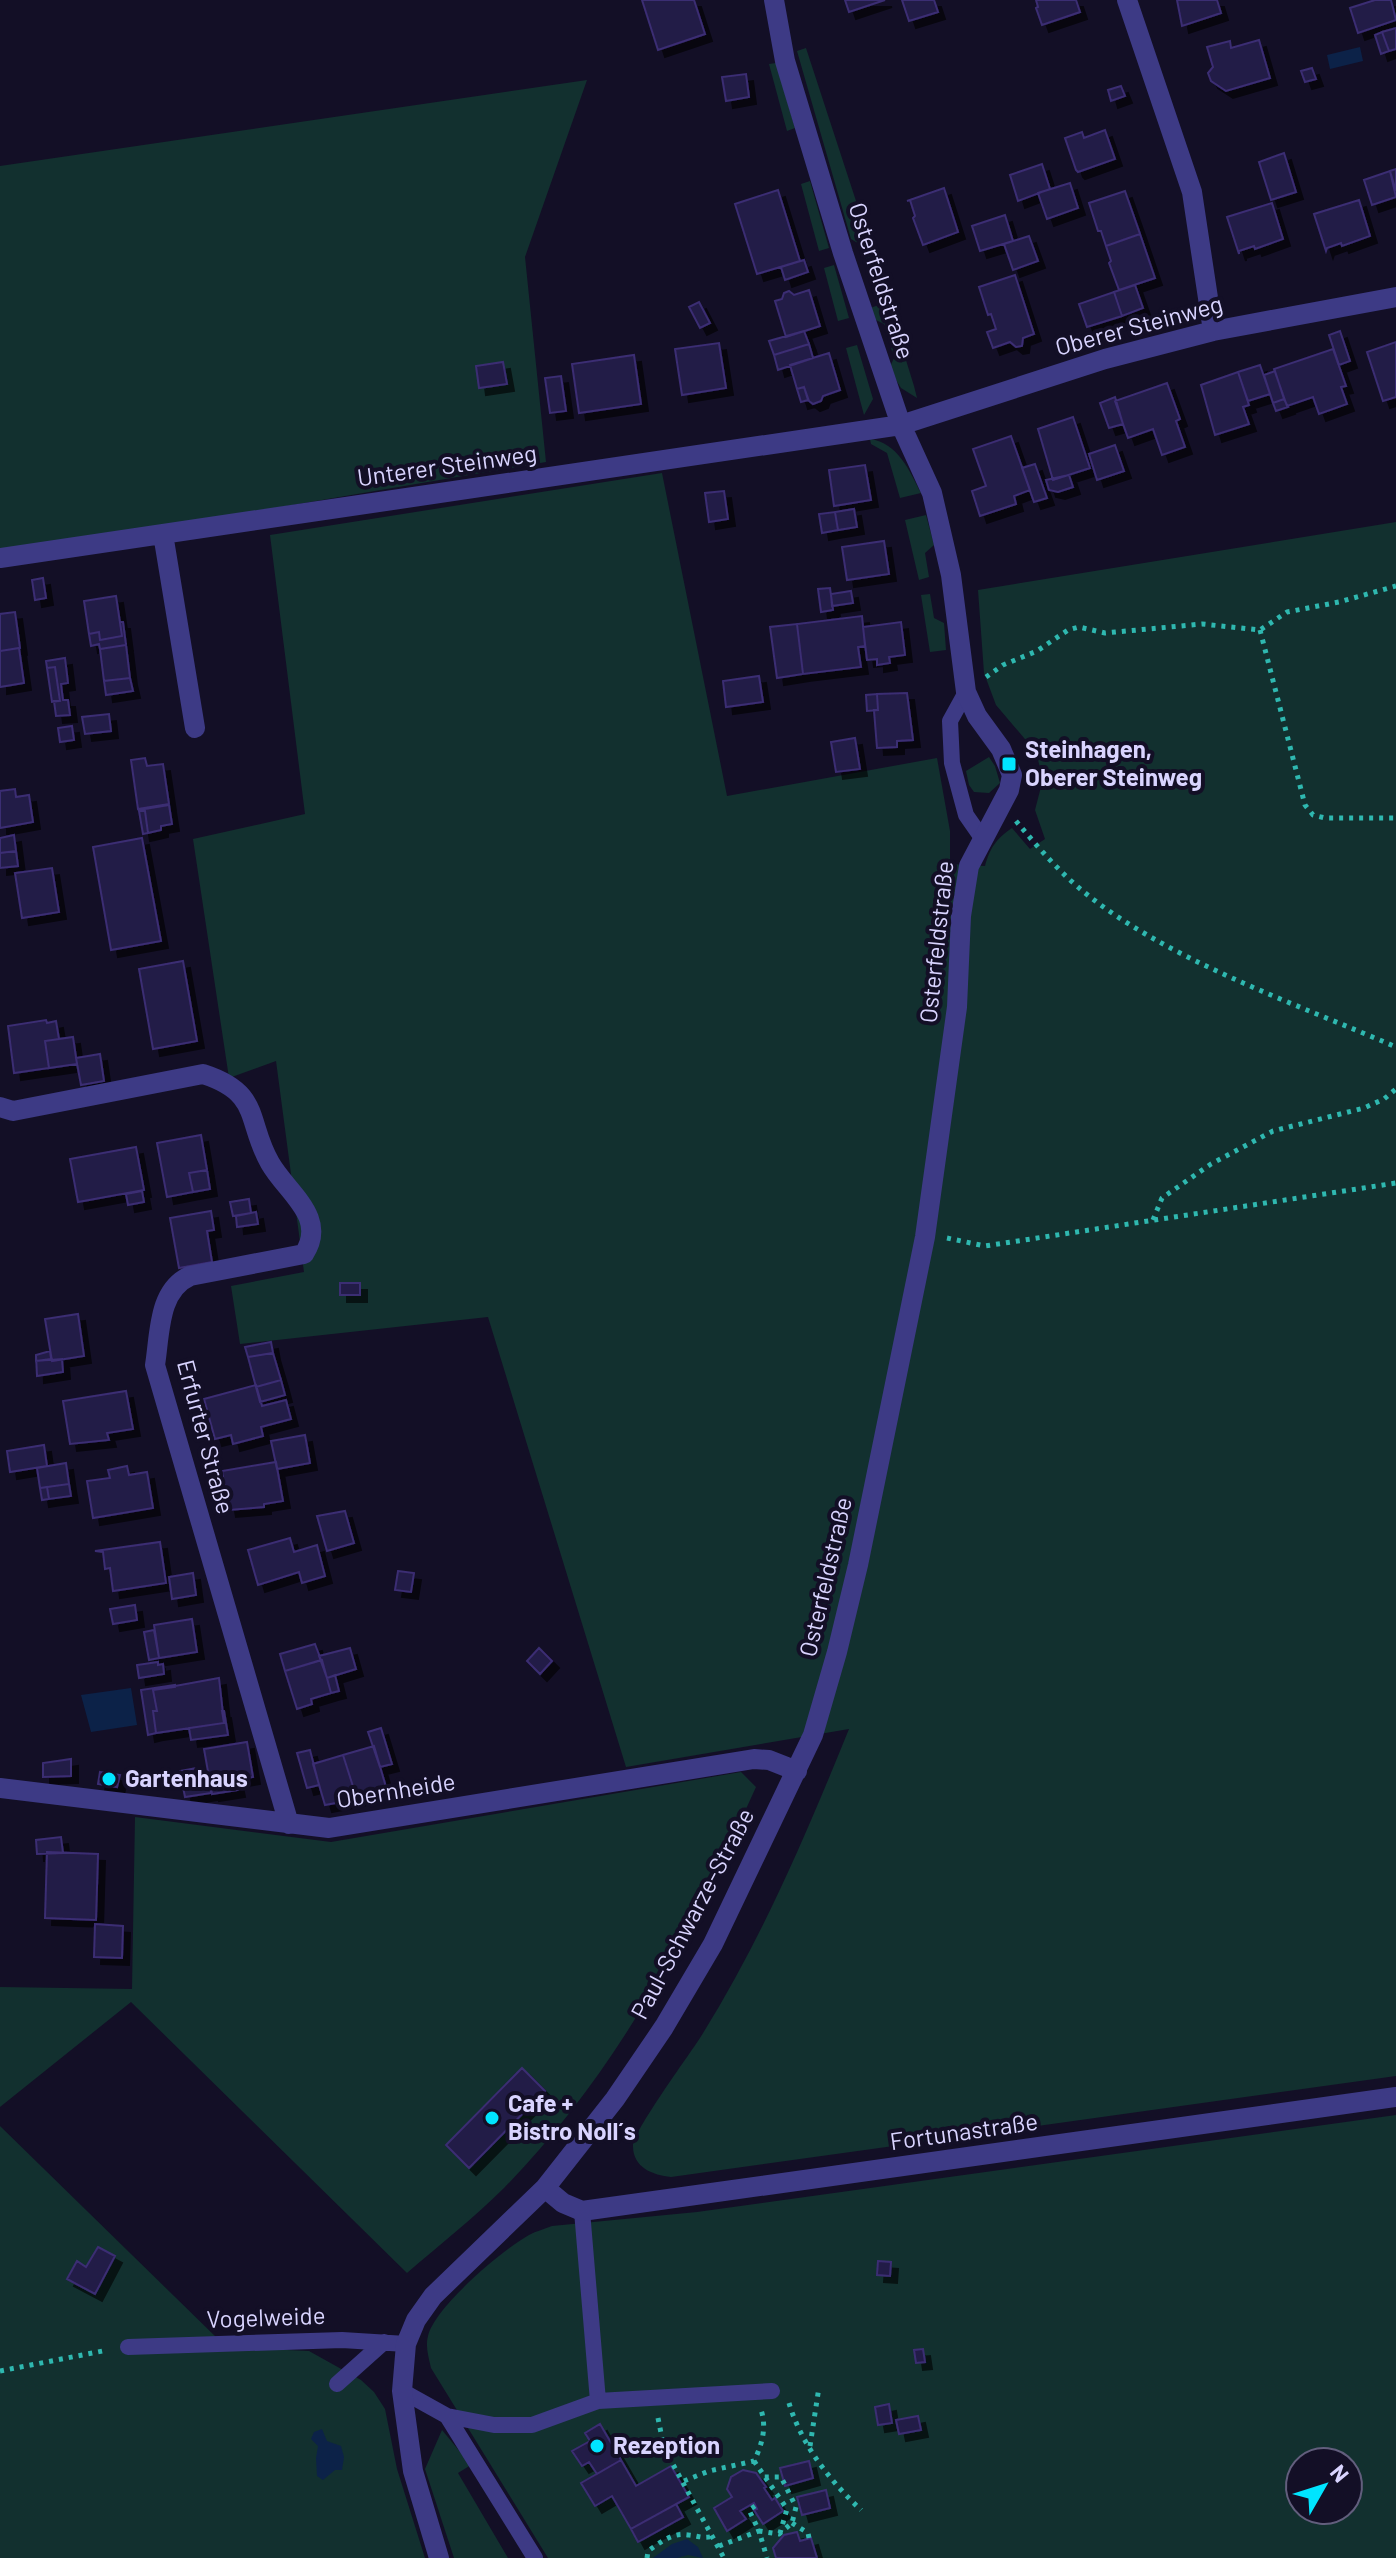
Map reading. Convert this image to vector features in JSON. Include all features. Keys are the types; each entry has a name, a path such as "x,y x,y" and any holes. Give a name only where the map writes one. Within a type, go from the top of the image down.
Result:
{"street":[{"name":"Osterfeldstraße","path":"774,0 789,76 843,253 901,425 932,493 951,575 966,692 977,716 1009,764 1012,775 1002,806 969,866 961,916 957,1007 925,1237 858,1565 813,1735"},
{"path":"1127,0 1192,192 1213,331"},
{"name":"Oberer Steinweg","path":"901,425 1105,359 1213,331 1396,297"},
{"name":"Unterer Steinweg","path":"0,558 901,425"},
{"path":"163,534 195,728"},
{"name":"Erfurter Straße","path":"0,1107 13,1111 203,1074 223,1081 238,1092 250,1108 269,1162 309,1214 312,1242 304,1254 190,1276 179,1281 172,1288 164,1310 155,1365 289,1824"},
{"name":"Paul-Schwarze-Straße","path":"439,2558 413,2471 402,2391 406,2344 416,2320 433,2296 504,2231 545,2188 615,2099 664,2027 713,1944 813,1735"},
{"name":"Obernheide","path":"0,1788 329,1828 754,1759 769,1760 797,1771"},
{"name":"Fortunastraße","path":"582,2211 1396,2097"},
{"path":"545,2188 563,2203 582,2211"}],"lane":[{"path":"966,692 950,721 952,763 966,815 982,838"},
{"path":"582,2211 598,2401"},
{"name":"Vogelweide","path":"128,2347 342,2340 406,2344"},
{"path":"337,2384 384,2342"},
{"path":"402,2391 447,2416 494,2425 532,2425 598,2401 778,2391"},
{"path":"447,2416 535,2558"}],"path":[{"path":"966,692 1003,665 1037,651 1068,630 1079,627 1115,633 1202,624 1260,630 1287,612 1396,586"},
{"path":"1260,630 1305,805 1313,815 1325,818 1396,818"},
{"path":"1002,806 1042,852 1084,892 1138,929 1199,962 1396,1047"},
{"path":"1153,1220 1162,1198 1218,1160 1273,1131 1364,1108 1384,1099 1396,1089"},
{"path":"925,1237 952,1238 985,1246 1396,1183"},
{"path":"0,2371 128,2347"},
{"path":"810,2447 819,2387"},
{"path":"778,2391 833,2483 861,2510"},
{"path":"754,2392 763,2417 762,2445 754,2461"},
{"path":"654,2397 664,2448 724,2558"},
{"path":"754,2461 787,2509 779,2534"},
{"path":"684,2481 709,2471 754,2461"},
{"path":"719,2546 759,2531 779,2534 792,2523 796,2507 781,2477 764,2477"},
{"path":"755,2506 749,2510 767,2558"},
{"path":"792,2523 808,2533 809,2538"},
{"path":"647,2558 648,2551 671,2536 687,2534 702,2539 714,2536"}],"green space":[{"path":"806,48 874,256 866,259 861,245 851,239 797,51"},
{"path":"776,63 795,128 787,131 769,64"},
{"path":"587,80 525,257 546,462 269,509 0,549 0,166"},
{"path":"810,181 829,248 819,251 801,184"},
{"path":"834,265 849,318 838,321 824,268"},
{"path":"888,302 917,398 901,388 889,369 894,358 884,324 874,319 870,308"},
{"path":"857,345 873,399 864,415 846,348"},
{"path":"870,439 895,452 921,493 900,498 887,453 871,444"},
{"path":"662,473 727,796 937,758 950,831 950,864 985,866 994,844 1012,828 1030,849 1045,839 1035,810 1043,779 1038,760 1030,745 996,705 984,673 978,590 1396,522 1396,2076 671,2177 645,2169 634,2154 635,2138 700,2038 763,1926 849,1729 626,1767 488,1317 240,1344 231,1286 304,1272 276,1061 229,1078 193,839 305,814 270,535"},
{"path":"926,515 934,545 925,553 929,577 919,580 905,520"},
{"path":"930,594 934,618 944,623 946,650 930,652 921,595"},
{"path":"989,757 1000,783 989,793 974,792 966,771"},
{"path":"741,1772 756,1787 677,1947 647,1999 581,2098 504,2188 407,2273 131,2002 0,2107 0,1987 132,1989 135,1817 331,1842","holes":["522,2068 545,2091 469,2167 446,2145"]},
{"path":"1396,2115 1396,2558 548,2558 431,2368 427,2348 433,2324 471,2280 517,2242 552,2226 697,2212"},
{"path":"0,2126 218,2339 222,2347 309,2351 361,2380 374,2392 385,2409 397,2469 425,2558 0,2558"},
{"path":"442,2430 471,2465 458,2473 508,2558 454,2558 425,2469"}],"water":[{"path":"1360,47 1363,61 1330,69 1327,55"},
{"path":"131,1688 137,1725 91,1732 81,1695"},
{"path":"322,2429 327,2441 341,2446 344,2457 342,2470 335,2470 323,2480 317,2476 318,2446 311,2439 314,2432"},
{"path":"687,2539 698,2547 703,2558 688,2555 653,2558 672,2544"}],"building":[{"path":"642,0 694,0 705,34 658,50"},
{"path":"845,0 885,0 849,12"},
{"path":"902,0 934,0 938,12 909,21"},
{"path":"1036,0 1076,0 1080,12 1042,25"},
{"path":"1177,0 1217,0 1221,13 1182,26"},
{"path":"1375,0 1391,0 1396,20 1358,33 1350,8"},
{"path":"1396,28 1396,49 1389,51 1382,32"},
{"path":"1382,32 1389,51 1381,54 1375,35"},
{"path":"1259,40 1270,78 1226,91 1211,81 1208,73 1213,67 1207,47 1230,41 1231,48"},
{"path":"1312,68 1316,79 1305,82 1301,71"},
{"path":"746,74 749,97 726,101 722,77"},
{"path":"1121,86 1125,96 1111,101 1108,90"},
{"path":"1105,130 1115,159 1078,172 1065,138 1082,132 1084,138"},
{"path":"1284,153 1296,192 1271,200 1259,162"},
{"path":"1042,164 1050,189 1018,201 1010,175"},
{"path":"1396,169 1396,191 1390,171"},
{"path":"1390,171 1396,197 1372,205 1364,180"},
{"path":"1070,183 1078,208 1047,219 1038,193"},
{"path":"944,188 958,232 923,245 910,200 907,201"},
{"path":"778,190 800,261 757,274 735,204"},
{"path":"1125,191 1140,234 1106,246 1089,203"},
{"path":"1359,200 1370,236 1342,246 1341,243 1326,251 1314,214"},
{"path":"1272,203 1283,239 1239,251 1239,254 1227,217"},
{"path":"1005,215 1013,241 980,251 972,226"},
{"path":"1140,234 1155,278 1119,290 1106,246"},
{"path":"1029,236 1038,261 1013,270 1004,244"},
{"path":"804,260 808,272 785,280 781,267"},
{"path":"1015,275 1034,334 1023,338 1022,346 1016,347 1010,342 993,348 987,332 996,329 979,287"},
{"path":"1135,285 1143,308 1122,316 1114,292"},
{"path":"809,290 820,326 786,337 775,301 782,299 784,293 789,291 794,295"},
{"path":"1114,292 1122,316 1087,327 1079,304"},
{"path":"699,302 710,323 700,328 689,307"},
{"path":"804,331 809,344 774,355 769,341"},
{"path":"1340,331 1350,361 1339,365 1329,335"},
{"path":"1396,342 1396,397 1383,401 1367,352"},
{"path":"719,343 726,388 682,395 675,349"},
{"path":"809,344 813,358 778,370 774,355"},
{"path":"1333,349 1346,386 1341,387 1347,404 1319,414 1313,397 1287,406 1274,369"},
{"path":"829,353 840,390 823,396 821,401 813,404 804,387 797,389 790,365"},
{"path":"634,355 641,404 579,413 572,364"},
{"path":"503,362 507,384 479,388 476,366"},
{"path":"1260,365 1270,394 1248,401 1238,372"},
{"path":"1275,371 1284,399 1273,403 1264,375"},
{"path":"1238,372 1249,405 1243,407 1249,424 1215,435 1201,385"},
{"path":"561,376 566,411 550,413 545,378"},
{"path":"1167,383 1180,419 1176,421 1185,447 1162,455 1153,429 1128,438 1115,401"},
{"path":"804,387 808,400 801,402 797,389"},
{"path":"1115,397 1123,424 1109,428 1100,403"},
{"path":"1284,399 1288,407 1276,411 1273,403"},
{"path":"1073,417 1090,468 1053,480 1038,429"},
{"path":"1011,436 1030,490 1014,496 1016,504 980,516 972,491 986,486 973,449"},
{"path":"1115,445 1124,471 1097,480 1089,454"},
{"path":"1035,464 1047,498 1034,502 1022,468"},
{"path":"865,465 871,500 834,506 829,470"},
{"path":"1069,475 1073,487 1058,492 1049,490 1046,480"},
{"path":"724,491 728,519 709,522 705,493"},
{"path":"854,509 857,527 838,530 835,512"},
{"path":"835,512 838,530 822,533 819,514"},
{"path":"884,541 889,574 847,580 842,547"},
{"path":"43,578 46,598 35,600 32,580"},
{"path":"830,588 833,610 821,612 818,589"},
{"path":"851,591 853,603 832,606 831,594"},
{"path":"116,596 122,636 100,640 99,632 89,634 84,601"},
{"path":"15,612 20,648 0,651 0,614"},
{"path":"862,616 865,646 858,647 861,667 803,674 797,624"},
{"path":"120,622 123,622 126,645 100,649 99,644 91,646 89,634 99,632 100,640 122,636"},
{"path":"901,622 905,655 889,657 890,663 877,665 877,659 867,660 863,627"},
{"path":"797,624 803,674 777,678 770,627"},
{"path":"126,645 130,678 104,681 100,649"},
{"path":"19,648 24,683 0,687 0,651"},
{"path":"65,658 68,683 61,684 63,700 68,700 70,715 56,716 54,701 60,701 55,667 47,668 46,661"},
{"path":"55,667 60,701 52,702 47,668"},
{"path":"759,676 763,702 726,707 723,681"},
{"path":"130,678 133,691 106,695 104,681"},
{"path":"907,693 913,740 897,741 897,747 877,748 874,710 878,710 877,694"},
{"path":"877,694 878,710 867,711 866,695"},
{"path":"109,714 111,731 85,734 82,717"},
{"path":"72,726 74,740 60,742 58,728"},
{"path":"855,738 860,769 836,772 831,742"},
{"path":"145,758 147,766 163,764 169,804 138,809 131,760"},
{"path":"15,789 16,797 29,795 33,822 0,828 0,791"},
{"path":"169,805 172,824 148,833 145,811 139,810"},
{"path":"139,811 145,811 148,833 143,834"},
{"path":"14,835 16,851 0,853 0,838"},
{"path":"142,838 161,941 111,950 93,847"},
{"path":"16,851 18,866 0,868 0,853"},
{"path":"52,868 59,912 22,918 15,873"},
{"path":"183,961 197,1041 153,1049 139,969"},
{"path":"46,1020 47,1023 56,1021 59,1039 45,1041 49,1068 14,1073 8,1026"},
{"path":"73,1037 77,1064 49,1068 45,1041"},
{"path":"100,1054 104,1081 81,1085 76,1058"},
{"path":"201,1135 207,1170 189,1173 193,1192 167,1197 157,1143"},
{"path":"136,1147 144,1190 78,1202 70,1159"},
{"path":"207,1170 210,1189 193,1192 189,1173"},
{"path":"142,1191 144,1202 128,1205 126,1194"},
{"path":"249,1199 251,1213 233,1216 230,1202"},
{"path":"211,1211 214,1230 207,1231 212,1262 179,1268 170,1218"},
{"path":"256,1212 258,1224 237,1227 236,1216"},
{"path":"340,1283 360,1283 360,1295 340,1295"},
{"path":"78,1314 84,1356 52,1361 45,1319"},
{"path":"271,1342 273,1353 248,1357 245,1347"},
{"path":"50,1351 51,1359 36,1361 36,1355"},
{"path":"273,1353 281,1380 256,1387 248,1357"},
{"path":"62,1359 63,1372 37,1376 36,1361"},
{"path":"281,1380 285,1395 260,1402 256,1387"},
{"path":"256,1385 262,1406 286,1400 291,1419 261,1427 263,1436 233,1444 231,1435 215,1439 204,1399"},
{"path":"126,1391 133,1429 107,1433 109,1440 70,1444 63,1401"},
{"path":"305,1435 310,1463 277,1469 271,1441"},
{"path":"44,1445 47,1466 10,1472 7,1451"},
{"path":"276,1462 283,1501 264,1504 264,1507 229,1510 222,1471"},
{"path":"66,1463 69,1484 40,1488 37,1468"},
{"path":"127,1466 129,1475 147,1472 153,1508 93,1518 87,1481 110,1478 108,1470"},
{"path":"69,1484 71,1496 49,1499 47,1487"},
{"path":"47,1487 49,1499 42,1500 40,1488"},
{"path":"345,1511 354,1543 327,1551 317,1516"},
{"path":"290,1538 294,1552 317,1545 325,1576 302,1583 299,1572 258,1585 248,1550"},
{"path":"160,1542 166,1583 113,1591 110,1568 105,1569 103,1552 95,1551"},
{"path":"398,1571 414,1573 411,1592 395,1590"},
{"path":"193,1573 196,1595 172,1599 169,1577"},
{"path":"135,1605 137,1620 113,1624 110,1609"},
{"path":"192,1619 197,1652 159,1658 154,1625"},
{"path":"154,1630 159,1658 149,1660 144,1632"},
{"path":"315,1644 321,1660 285,1671 280,1654"},
{"path":"350,1648 356,1669 327,1678 319,1656"},
{"path":"539,1648 552,1661 540,1674 527,1661"},
{"path":"322,1660 331,1693 311,1699 312,1704 297,1709 285,1671"},
{"path":"158,1662 158,1665 163,1664 164,1674 139,1678 137,1665"},
{"path":"335,1675 339,1691 331,1693 327,1678"},
{"path":"219,1678 224,1723 156,1733 153,1711 157,1711 153,1690"},
{"path":"175,1685 153,1690 157,1711 153,1711 156,1733 148,1735 141,1690"},
{"path":"222,1711 228,1735 191,1740 189,1728 224,1723"},
{"path":"381,1728 392,1764 380,1767 368,1732"},
{"path":"247,1742 253,1777 236,1780 238,1790 212,1794 204,1749"},
{"path":"374,1746 386,1787 357,1799 343,1755"},
{"path":"310,1750 319,1785 307,1788 297,1753"},
{"path":"343,1755 357,1799 325,1805 313,1764"},
{"path":"71,1759 71,1776 43,1777 43,1763"},
{"path":"197,1768 199,1778 209,1776 211,1793 185,1797 180,1771"},
{"name":"Gartenhaus","path":"100,1772 120,1775 117,1787 98,1784"},
{"path":"61,1837 63,1853 37,1854 36,1840"},
{"path":"47,1852 98,1854 96,1920 45,1918"},
{"path":"95,1924 123,1926 122,1958 94,1957"},
{"path":"522,2068 545,2091 469,2168 446,2145"},
{"path":"98,2247 115,2256 95,2294 67,2279 77,2261 86,2267"},
{"path":"878,2261 891,2262 890,2276 877,2275"},
{"path":"923,2349 925,2362 916,2363 914,2350"},
{"path":"889,2404 892,2423 878,2425 875,2407"},
{"path":"918,2416 921,2430 899,2434 896,2420"},
{"name":"Rezeption","path":"600,2424 621,2460 597,2474 589,2462 582,2466 572,2451 590,2441 585,2433"},
{"path":"621,2460 636,2486 671,2466 689,2497 631,2529 612,2496 595,2506 581,2483"},
{"path":"809,2461 813,2478 785,2486 780,2468"},
{"path":"743,2470 756,2473 772,2500 775,2498 783,2511 763,2524 754,2510 757,2509 754,2503 740,2511 746,2519 727,2531 714,2508 732,2497 727,2489 731,2477"},
{"path":"826,2490 830,2508 802,2515 797,2497"},
{"path":"676,2504 683,2517 638,2542 631,2529"},
{"path":"797,2532 800,2541 811,2538 817,2558 776,2558 773,2548 784,2535"}],"place":[{"name":"Steinhagen, Oberer Steinweg","path":"1009,764"},
{"name":"Gartenhaus","path":"109,1779"},
{"name":"Cafe + Bistro Noll´s","path":"492,2118"},
{"name":"Rezeption","path":"597,2446"}]}
